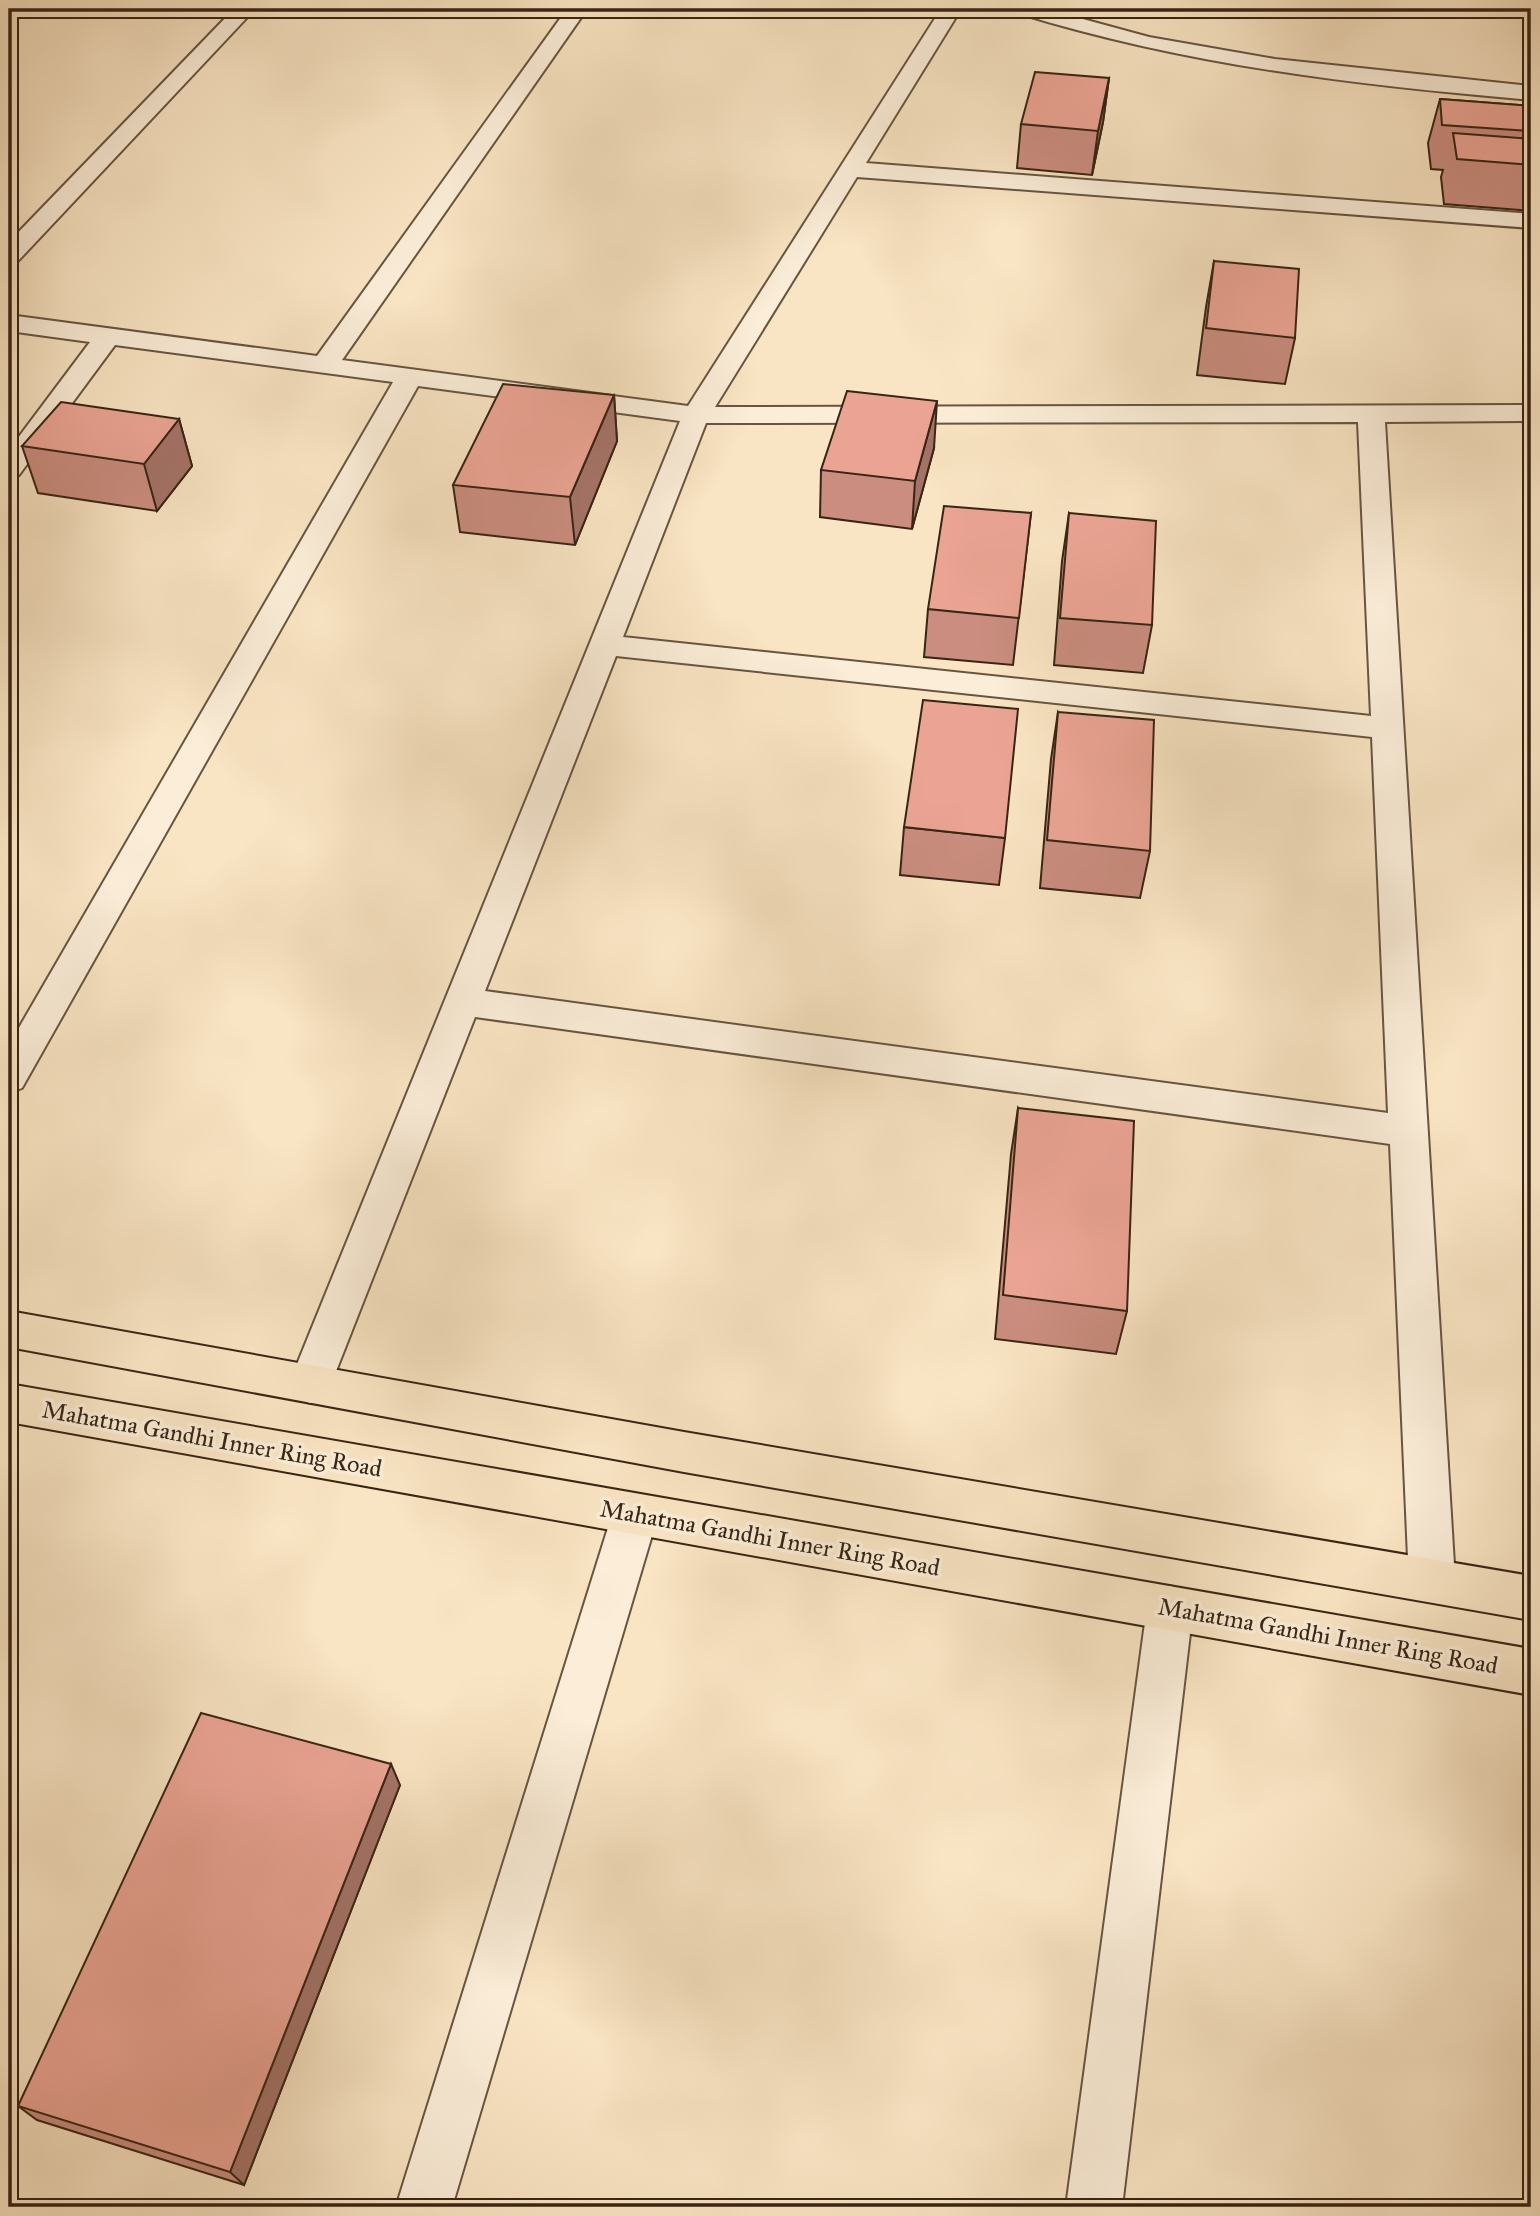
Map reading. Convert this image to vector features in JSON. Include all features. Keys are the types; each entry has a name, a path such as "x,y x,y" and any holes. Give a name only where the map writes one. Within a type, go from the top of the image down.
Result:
{"main road":[{"path":"9,1329 1531,1598"},
{"name":"Mahatma Gandhi Inner Ring Road","path":"9,1403 1531,1672"}],"street":[{"path":"9,256 245,9"},
{"path":"324,366 577,9"},
{"path":"310,1384 696,415 951,9"},
{"path":"1025,9 1115,37 1164,48 1276,65 1531,93"},
{"path":"849,169 1531,221"},
{"path":"9,323 696,415 1531,413"},
{"path":"9,469 108,336"},
{"path":"9,1078 410,377"},
{"path":"1371,413 1432,1581"},
{"path":"605,645 1387,728"},
{"path":"462,1002 1408,1131"},
{"path":"424,2207 635,1515"},
{"path":"1094,2207 1170,1608"}],"building":[{"path":"1035,72 1109,78 1098,131 1021,124"},
{"path":"1440,99 1531,106 1531,131 1442,125"},
{"path":"1453,133 1531,139 1531,165 1457,159"},
{"path":"1214,261 1299,269 1295,338 1206,328"},
{"path":"503,384 614,395 570,497 453,485"},
{"path":"847,391 937,401 915,481 821,470"},
{"path":"61,402 179,419 144,464 22,446"},
{"path":"944,506 1031,513 1019,618 928,609"},
{"path":"1069,513 1156,521 1152,625 1060,618"},
{"path":"923,700 1018,709 1005,838 904,827"},
{"path":"1058,712 1154,720 1150,851 1047,840"},
{"path":"1018,1108 1134,1121 1127,1311 1003,1295"},
{"path":"201,1713 391,1764 230,2172 18,2106"}]}
